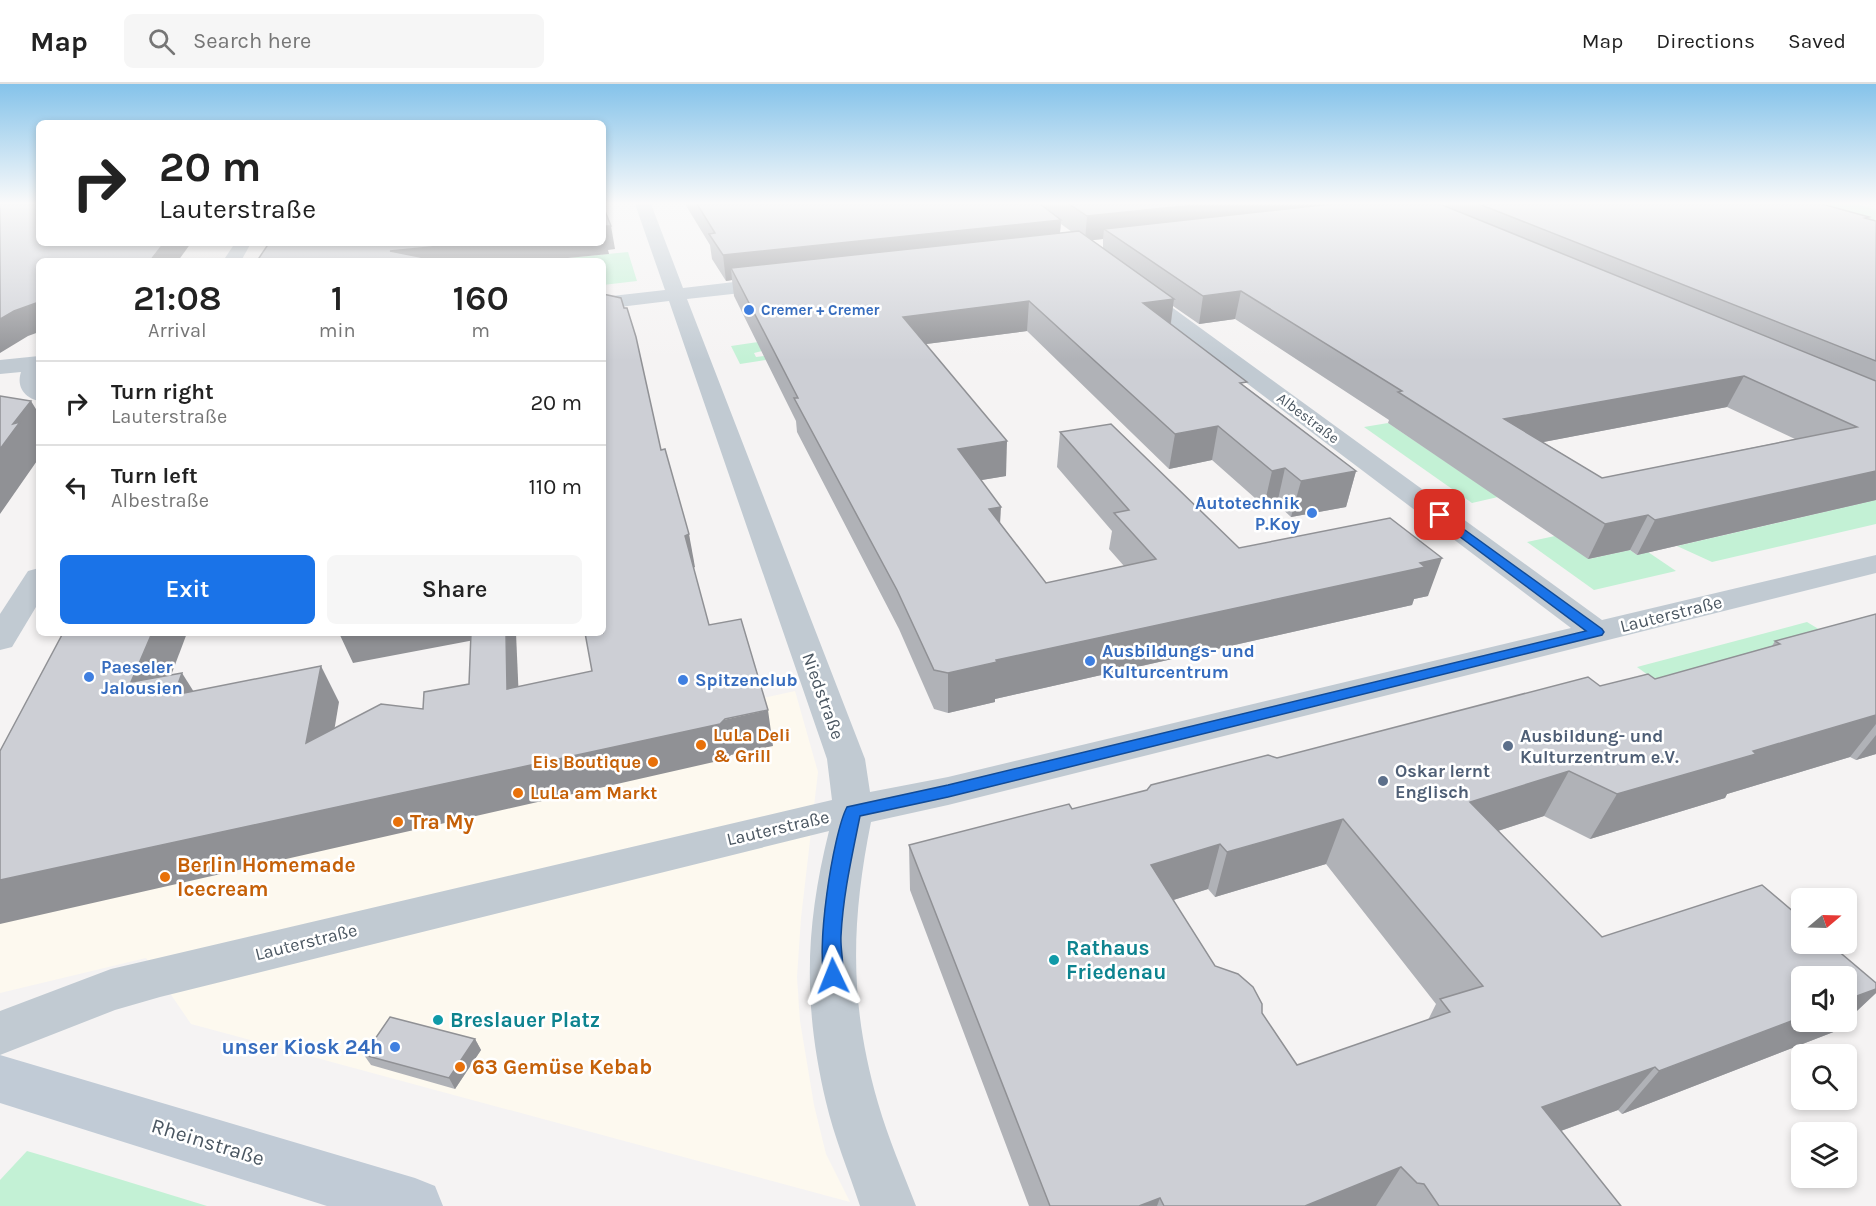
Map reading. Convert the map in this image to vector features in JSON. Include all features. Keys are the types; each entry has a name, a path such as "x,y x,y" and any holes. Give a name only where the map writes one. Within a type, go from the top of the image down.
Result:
{"street":[{"name":"Niedstraße","path":"663,256 842,746 853,812 839,875 832,937 834,1015 852,1103 888,1206"},
{"path":"606,303 799,281"},
{"name":"Albestraße","path":"1123,281 1597,632"},
{"path":"0,368 36,364"},
{"path":"36,368 29,380 32,389 36,392"},
{"name":"Lauterstraße","path":"0,1033 111,990 159,977 791,824 948,791 1876,564"},
{"path":"0,640 36,582"},
{"name":"Rheinstraße","path":"0,1079 416,1206"}],"shaded area":[{"path":"795,691 818,772 801,918 797,977 800,1021 814,1105 826,1154 850,1202 191,1024 146,958 0,993 0,858 481,761"}],"green space":[{"path":"629,256 637,281 606,285 606,258 567,258"},
{"path":"758,342 762,351 754,353 756,357 764,356 766,360 740,364 731,346"},
{"path":"1388,423 1498,497 1472,503 1364,427"},
{"path":"1876,500 1876,524 1712,562 1677,546"},
{"path":"1555,536 1589,559 1630,550 1637,555 1648,552 1676,571 1594,590 1527,542"},
{"path":"1807,622 1858,653 1693,708 1637,667"},
{"path":"27,1151 207,1206 0,1206 0,1180"}],"building":[{"path":"0,256 154,256 36,258 36,303 0,319"},
{"path":"417,256 425,258 259,258"},
{"path":"840,256 1114,256 1174,299 1143,303 1247,382 1240,383 1356,471 1301,481 1285,468 1272,471 1218,426 1175,434 1029,301 903,317 1007,441 958,449 1001,507 989,509 1046,583 1156,559 1114,513 1129,510 1060,432 1111,424 1239,548 1390,518 1442,558 1420,563 1425,567 996,660 997,662 948,673 934,670 897,590 794,398 798,398 731,268"},
{"path":"1144,256 1569,256 1876,381 1876,471 1655,520 1648,515 1605,524 1398,392 1402,391 1241,291 1203,296","holes":["1744,376 1857,427 1602,478 1504,419"]},
{"path":"1611,256 1876,256 1876,361"},
{"path":"606,295 621,298 624,308 627,308 636,337 661,450 665,449 689,534 685,536 709,625 741,619 768,710 725,719 720,724 0,880 0,751 61,636 151,636 131,682 182,673 174,695 321,666 306,743 381,704 423,709 424,692 469,684 471,636 506,636 507,689 592,671 586,636 606,636"},
{"path":"0,396 31,401 13,424 20,422 0,449"},
{"path":"1876,614 1876,715 1753,751 1756,754 1617,794 1569,771 1470,802 1602,937 1762,885 1791,910 1791,954 1842,954 1856,966 1791,966 1791,1021 1659,1071 1655,1067 1542,1107 1621,1206 1439,1206 1424,1184 1417,1183 1401,1167 1305,1206 1164,1206 1160,1198 1139,1206 1050,1206 909,845 1069,804 1072,809 1147,790 1151,785 1268,755 1277,758 1588,677 1600,686 1648,674 1655,679 1780,644 1775,641","holes":["1343,819 1483,986 1440,999 1450,1012 1297,1065 1262,1013 1262,1004 1253,987 1238,974 1215,966 1151,865 1220,844 1227,852"]},
{"path":"1857,967 1876,983 1876,989 1857,996"},
{"path":"390,1017 475,1039 449,1078 364,1055"}],"place":[{"name":"Cremer + Cremer","path":"749,310"},
{"name":"Autotechnik P.Koy","path":"1312,513"},
{"name":"Ausbildungs- und Kulturcentrum","path":"1090,661"},
{"name":"Paeseler Jalousien","path":"89,677"},
{"name":"Spitzenclub","path":"683,680"},
{"name":"LuLa Deli & Grill","path":"701,745"},
{"name":"Ausbildung- und Kulturzentrum e.V.","path":"1508,746"},
{"name":"Eis Boutique","path":"653,762"},
{"name":"Oskar lernt Englisch","path":"1383,781"},
{"name":"LuLa am Markt","path":"518,793"},
{"name":"Tra My","path":"398,822"},
{"name":"Berlin Homemade Icecream","path":"165,877"},
{"name":"Rathaus Friedenau","path":"1054,960"},
{"name":"Breslauer Platz","path":"438,1020"},
{"name":"unser Kiosk 24h","path":"395,1047"},
{"name":"63 Gemüse Kebab","path":"460,1067"}],"route":[{"path":"833,976 832,937 839,875 853,812 948,791 1597,632 1440,515"}]}
